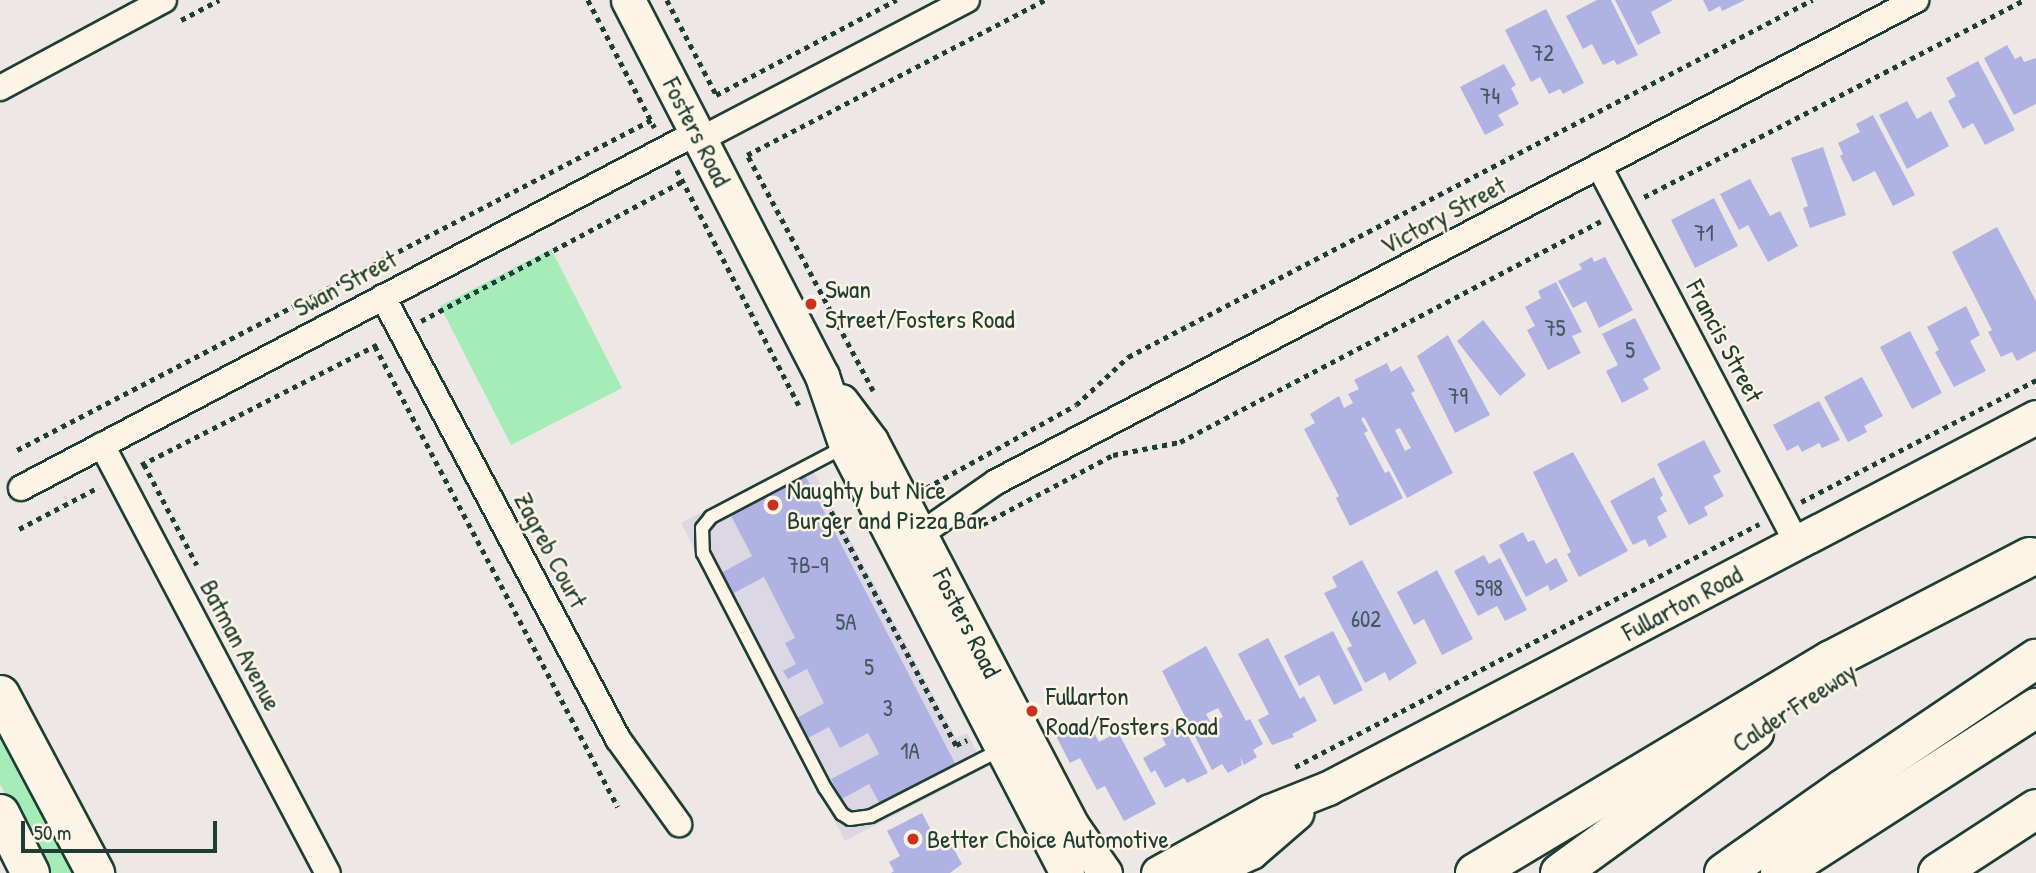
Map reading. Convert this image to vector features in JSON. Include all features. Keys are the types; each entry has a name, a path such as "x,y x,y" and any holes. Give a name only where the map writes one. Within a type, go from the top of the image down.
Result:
{"highway":[{"path":"1475,873 1831,660 2033,555"},
{"name":"Calder Freeway","path":"1560,873 1754,732 1929,618 2033,555"},
{"path":"1724,873 1843,789 2036,660"},
{"path":"1780,873 2036,708"},
{"path":"1938,873 2036,809"}],"main road":[{"path":"0,694 95,873"},
{"path":"0,813 30,873"}],"street":[{"path":"0,88 164,0"},
{"name":"Fosters Road","path":"628,0 822,376 871,440 917,516 1067,873"},
{"name":"Swan Street","path":"21,488 666,149 694,125 731,123 967,0"},
{"name":"Victory Street","path":"917,516 996,482 1916,0"},
{"name":"Francis Street","path":"1599,166 1797,543"},
{"name":"Zagreb Court","path":"383,297 618,739 679,824"},
{"name":"Fosters Road","path":"822,376 835,451 917,516"},
{"name":"Fullarton Road","path":"1158,873 1270,811 1328,788 2036,417"},
{"name":"Batman Avenue","path":"102,445 328,873"},
{"name":"Victory Street","path":"917,516 996,482"},
{"name":"Fosters Road","path":"1014,743 1105,873"},
{"name":"Fullarton Road","path":"1206,873 1251,852 1328,788"}],"lane":[{"path":"835,451 711,517 702,528 700,545 836,807 850,818 871,816 1014,743"}],"path":[{"path":"588,0 800,409"},
{"path":"667,0 875,394"},
{"path":"716,94 896,0"},
{"path":"747,155 1045,0"},
{"path":"917,516 1076,405 1128,357 1812,0"},
{"path":"977,528 1113,455 1180,442 1601,221 1599,215 1602,208 1617,200 1640,192 1645,198 2024,0"},
{"path":"17,450 651,120 694,125 712,87"},
{"path":"19,529 402,332 683,181"},
{"path":"375,346 618,807"},
{"path":"1292,768 2036,380"},
{"path":"835,451 840,485 822,494 956,745 972,737"},
{"path":"917,516 919,475"}],"shaded area":[{"path":"806,457 956,738 967,733 985,768 845,841 681,523"}],"green space":[{"path":"551,249 622,388 511,445 440,306"},
{"path":"0,727 75,873 47,873 0,784"}],"building":[{"path":"1597,0 1611,0 1638,55 1617,65 1614,60 1603,65 1592,44 1583,49 1566,16"},
{"path":"1615,0 1673,0 1651,12 1661,33 1638,45"},
{"path":"1703,0 1745,0 1722,11 1720,6 1709,12"},
{"path":"1546,9 1584,83 1563,94 1560,89 1549,94 1540,77 1531,82 1505,30"},
{"path":"2007,45 2015,59 2021,56 2024,62 2036,58 2036,104 2014,115 1984,58"},
{"path":"1978,61 2015,130 1985,145 1973,123 1963,129 1948,101 1956,96 1946,78"},
{"path":"1504,64 1516,85 1511,88 1519,104 1498,115 1504,125 1485,135 1460,87"},
{"path":"1907,101 1917,119 1931,111 1949,146 1907,169 1879,115"},
{"path":"1873,115 1915,195 1893,206 1875,171 1853,182 1840,156 1843,154 1838,143 1860,132 1856,124"},
{"path":"1823,147 1846,215 1810,228 1803,208 1808,206 1791,158"},
{"path":"1750,179 1770,216 1780,211 1798,246 1768,262 1748,225 1739,230 1720,194"},
{"path":"1714,198 1738,246 1695,268 1671,220"},
{"path":"1997,227 2036,301 2036,351 2017,361 2012,352 2001,357 1988,332 1992,330 1952,252"},
{"path":"1592,257 1594,262 1605,257 1633,310 1599,328 1586,301 1573,308 1558,281 1582,269 1579,264"},
{"path":"1556,282 1582,332 1572,336 1581,353 1548,370 1527,330 1535,326 1525,307 1541,298 1538,291"},
{"path":"1966,306 1980,335 1970,341 1986,371 1954,387 1935,352 1939,350 1927,327"},
{"path":"1635,318 1661,369 1643,379 1649,389 1622,403 1606,371 1618,365 1602,334"},
{"path":"1483,320 1526,375 1500,396 1457,341"},
{"path":"1910,331 1942,393 1912,409 1880,347"},
{"path":"1448,335 1490,415 1455,433 1417,356"},
{"path":"1387,363 1391,372 1401,366 1415,391 1411,393 1453,473 1407,498 1364,417 1361,419 1368,431 1364,433 1385,473 1389,471 1403,498 1350,526 1336,498 1339,496 1304,429 1315,423 1310,414 1339,396 1344,408 1353,403 1348,394 1359,389 1354,380","holes":["1400,428 1411,448 1405,451 1395,430"]},
{"path":"1862,377 1883,416 1864,426 1867,432 1848,442 1824,397"},
{"path":"1819,401 1840,440 1822,448 1819,443 1802,452 1798,445 1787,451 1773,425"},
{"path":"1704,440 1721,472 1713,476 1724,496 1704,507 1708,515 1689,525 1657,464"},
{"path":"1573,452 1628,551 1579,577 1567,554 1571,552 1533,472"},
{"path":"805,475 957,767 881,806 869,784 842,799 831,779 879,754 868,733 840,748 829,727 808,738 797,718 824,703 807,669 788,679 783,671 796,664 785,643 795,638 764,577 732,594 721,573 752,556 730,514"},
{"path":"1654,477 1667,511 1657,517 1667,537 1649,547 1645,539 1633,545 1610,501"},
{"path":"1523,532 1528,542 1534,540 1546,564 1556,558 1568,581 1550,591 1548,585 1526,597 1499,545"},
{"path":"1484,555 1489,564 1500,558 1527,610 1505,621 1497,606 1478,616 1454,571"},
{"path":"1362,560 1417,663 1389,681 1385,672 1365,683 1347,648 1352,646 1324,593 1337,587 1332,577"},
{"path":"1437,570 1473,639 1442,655 1424,619 1414,625 1397,592"},
{"path":"1333,631 1363,690 1334,705 1319,675 1299,686 1284,656"},
{"path":"1268,638 1300,699 1304,696 1317,721 1292,734 1294,737 1272,745 1258,720 1269,714 1238,654"},
{"path":"1206,646 1246,721 1250,719 1263,744 1253,750 1257,757 1244,765 1240,757 1242,765 1228,773 1222,764 1212,770 1162,671","holes":["1218,708 1223,717 1211,723 1206,714"]},
{"path":"1087,720 1099,742 1118,732 1156,804 1124,821 1105,786 1097,790 1080,758 1070,763 1056,736"},
{"path":"1182,724 1208,773 1187,783 1184,778 1165,788 1155,770 1151,773 1143,758 1166,745 1161,735"},
{"path":"922,813 940,847 950,842 962,864 950,873 891,873 894,871 889,862 900,856 887,831"}],"place":[{"name":"Swan Street/Fosters Road","path":"811,304"},
{"name":"Naughty but Nice Burger and Pizza Bar","path":"773,505"},
{"name":"Fullarton Road/Fosters Road","path":"1032,711"},
{"name":"Better Choice Automotive","path":"913,839"}]}
